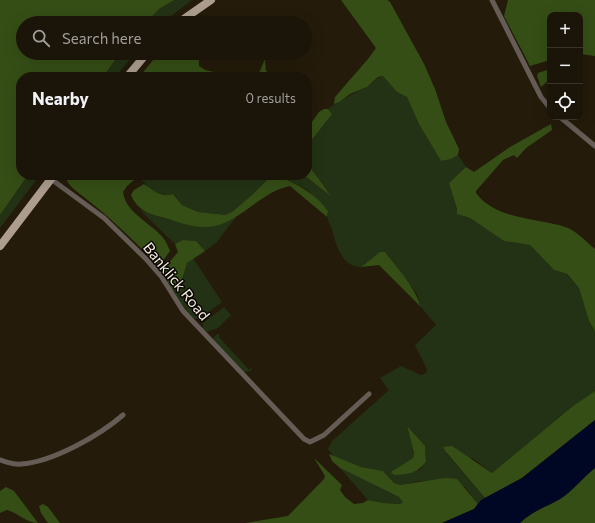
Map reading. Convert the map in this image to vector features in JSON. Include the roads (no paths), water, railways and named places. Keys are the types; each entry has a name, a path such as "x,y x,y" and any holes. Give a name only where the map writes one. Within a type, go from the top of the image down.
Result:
{"main road":[{"path":"188,16 211,0"},
{"path":"131,72 141,60"},
{"path":"0,246 51,180"}],"street":[{"path":"492,0 541,97 547,104"},
{"path":"564,120 595,146"},
{"name":"Banklick Road","path":"57,180 104,218 147,260 161,276 183,312 291,427 307,442 314,441 324,435 369,394"},
{"path":"0,460 20,464 41,461 98,434 123,415"}],"water":[{"path":"595,420 595,468 564,496 534,512 520,523 442,523 474,509 481,500 522,478"}]}
